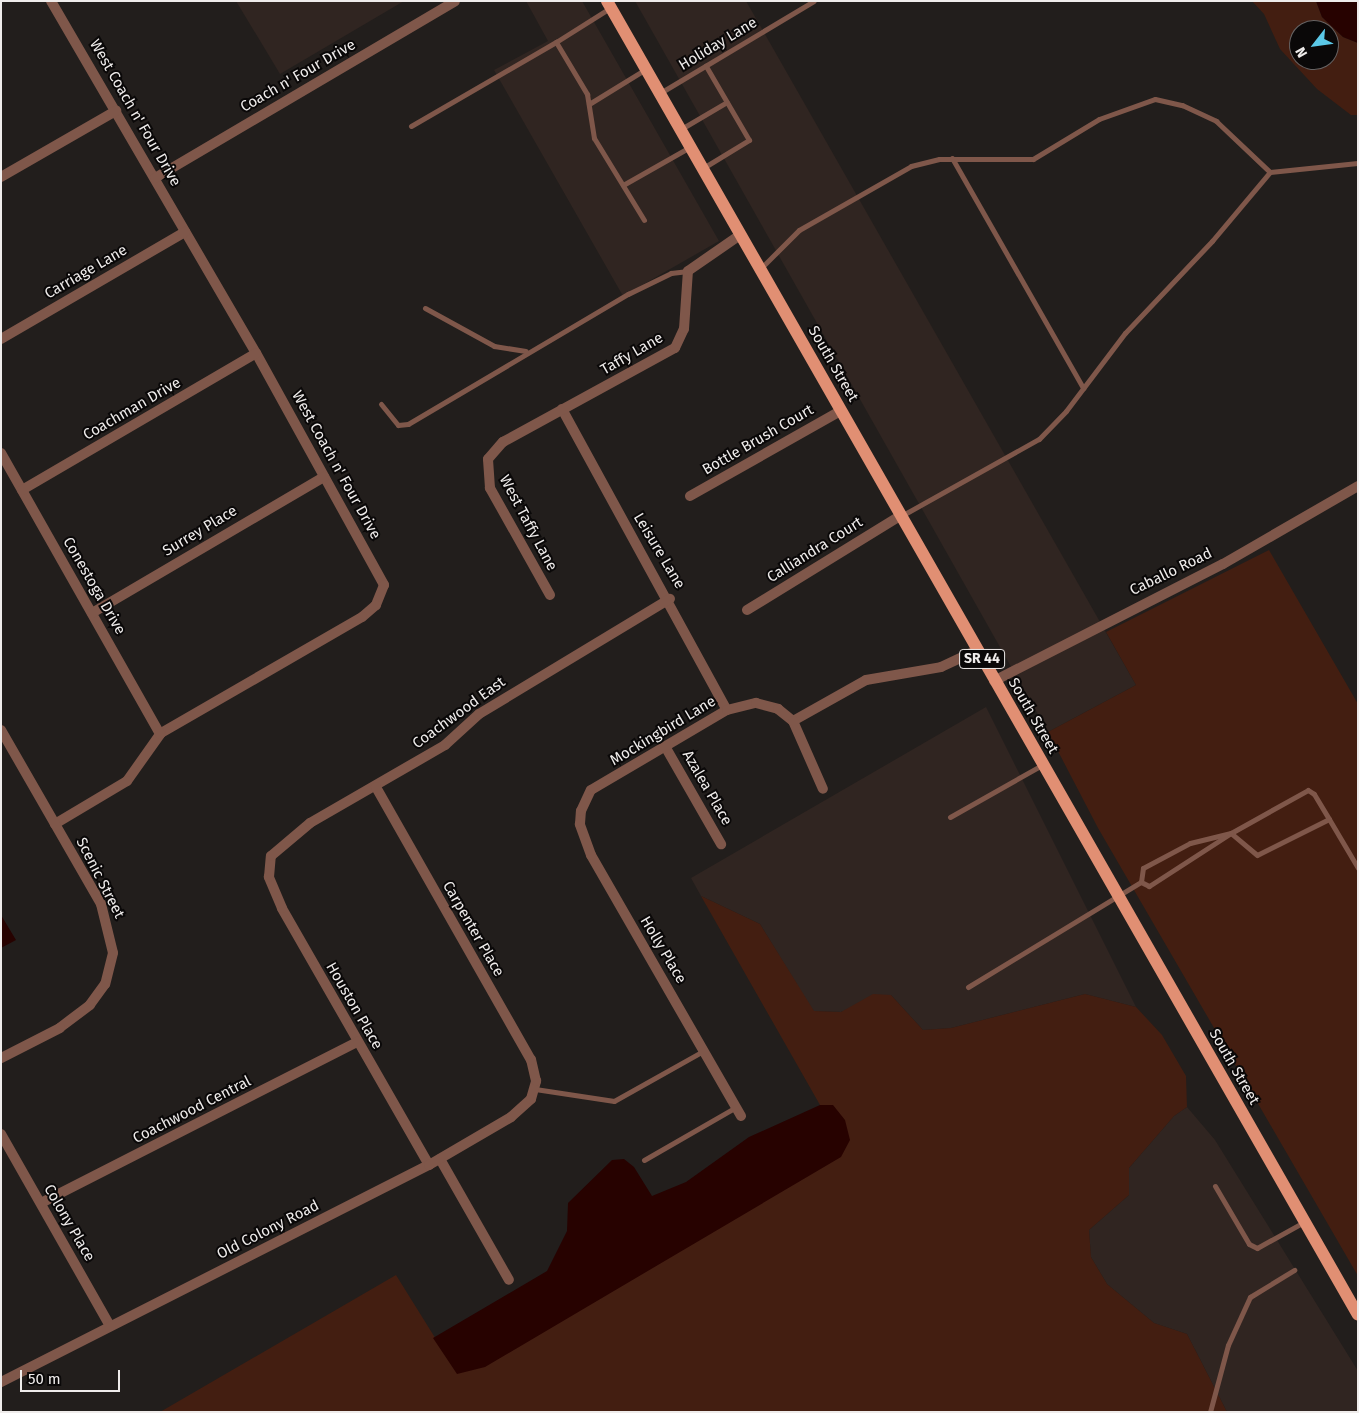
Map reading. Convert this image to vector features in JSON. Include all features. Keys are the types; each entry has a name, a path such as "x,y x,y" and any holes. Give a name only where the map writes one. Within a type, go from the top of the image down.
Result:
{"main road":[{"name":"South Street","path":"609,4 994,681 1358,1315"}],"street":[{"name":"West Coach n' Four Drive","path":"51,1 256,353 324,477 382,576 382,593 376,605 160,734 127,781 55,824"},
{"name":"Coach n' Four Drive","path":"155,178 455,1"},
{"path":"1,177 116,111"},
{"name":"Carriage Lane","path":"1,339 185,232"},
{"path":"688,271 740,235"},
{"name":"Taffy Lane","path":"487,464 503,442 674,348 684,329 684,279 688,271"},
{"name":"Coachman Drive","path":"22,490 256,353"},
{"name":"Leisure Lane","path":"562,409 670,599 727,710"},
{"name":"Bottle Brush Court","path":"690,496 840,411"},
{"name":"Conestoga Drive","path":"1,453 160,734"},
{"name":"West Taffy Lane","path":"487,464 490,488 550,595"},
{"name":"Surrey Place","path":"92,613 324,477"},
{"name":"Caballo Road","path":"994,681 1223,564 1358,486"},
{"name":"Calliandra Court","path":"747,610 900,516"},
{"name":"Coachwood East","path":"271,856 310,823 376,787 445,745 479,714 537,677 670,599"},
{"path":"823,789 793,721 866,680 940,667 977,650"},
{"name":"Mockingbird Lane","path":"587,794 727,710 768,705 793,721"},
{"name":"Scenic Street","path":"1,730 108,922 113,938 111,967 97,998 81,1014 1,1058"},
{"name":"Azalea Place","path":"666,748 722,844"},
{"name":"Carpenter Place","path":"376,787 531,1060 535,1089"},
{"name":"Holly Place","path":"587,794 581,811 584,840 739,1111"},
{"name":"Houston Place","path":"271,856 273,891 357,1042 429,1165"},
{"name":"Coachwood Central","path":"41,1203 357,1042"},
{"name":"Old Colony Road","path":"1,1382 440,1159 511,1117 527,1105 535,1089"},
{"name":"Colony Place","path":"1,1134 110,1326"},
{"path":"440,1159 509,1280"}],"lane":[{"name":"Holiday Lane","path":"660,93 814,1"},
{"path":"411,126 556,42 609,4"},
{"path":"556,42 589,104 594,138 644,220"},
{"path":"703,168 750,140 706,66"},
{"path":"589,104 646,69"},
{"path":"760,269 799,230 911,166 952,158 1033,159 1099,119 1155,99 1182,105 1216,121 1270,172"},
{"path":"680,129 727,102"},
{"path":"623,185 690,147"},
{"path":"952,158 1084,388"},
{"path":"900,516 1039,438 1084,388 1125,332 1212,241 1270,172 1358,163"},
{"path":"381,404 398,425 408,424 527,351 628,294 671,273 688,271"},
{"path":"424,308 485,342 527,351"},
{"path":"950,817 1043,765"},
{"path":"1142,882 1149,886 1231,833 1308,790 1329,819 1358,868"},
{"path":"1231,833 1257,855 1329,819"},
{"path":"1142,882 1143,868 1190,843 1231,833"},
{"path":"968,987 1142,882"},
{"path":"535,1089 614,1101 704,1051"},
{"path":"644,1160 739,1111"},
{"path":"1215,1186 1248,1244 1257,1248 1304,1221"},
{"path":"1210,1412 1228,1345 1250,1297 1294,1270"}],"shaded area":[{"path":"236,1 404,1 280,74"},
{"path":"526,1 582,1 719,241 623,296 494,70 548,41"},
{"path":"635,1 746,1 1136,685 1048,732"},
{"path":"1252,1 1316,1 1322,17 1325,20 1289,20 1289,59 1280,49 1264,14"},
{"path":"1316,1 1358,1 1358,43 1343,37 1339,33 1339,20 1325,20 1322,17"},
{"path":"1339,33 1343,37 1358,43 1358,115 1351,115 1317,89 1299,70 1339,70"},
{"path":"1269,550 1358,704 1358,1276 1098,828 1048,732 1136,685 1106,632"},
{"path":"986,707 1136,1007 1085,994 951,1028 923,1030 891,995 841,1012 813,1011 760,924 701,896 691,878"},
{"path":"701,896 760,924 814,1011 841,1012 873,994 891,995 923,1030 951,1028 1085,994 1136,1007 1162,1035 1186,1076 1187,1107 1174,1116 1129,1168 1129,1195 1089,1230 1091,1257 1107,1284 1154,1323 1187,1334 1227,1412 160,1412 396,1275 457,1373 833,1106 820,1105"},
{"path":"1,915 16,940 1,948"},
{"path":"820,1105 833,1105 845,1120 850,1140 841,1157 485,1367 457,1374 433,1338 547,1271 567,1231 568,1203 612,1160 624,1159 634,1167 652,1196 686,1182 749,1137"},
{"path":"1187,1107 1215,1140 1358,1371 1358,1412 1227,1412 1187,1334 1154,1323 1107,1284 1091,1257 1089,1230 1129,1195 1129,1168 1174,1116"}]}
